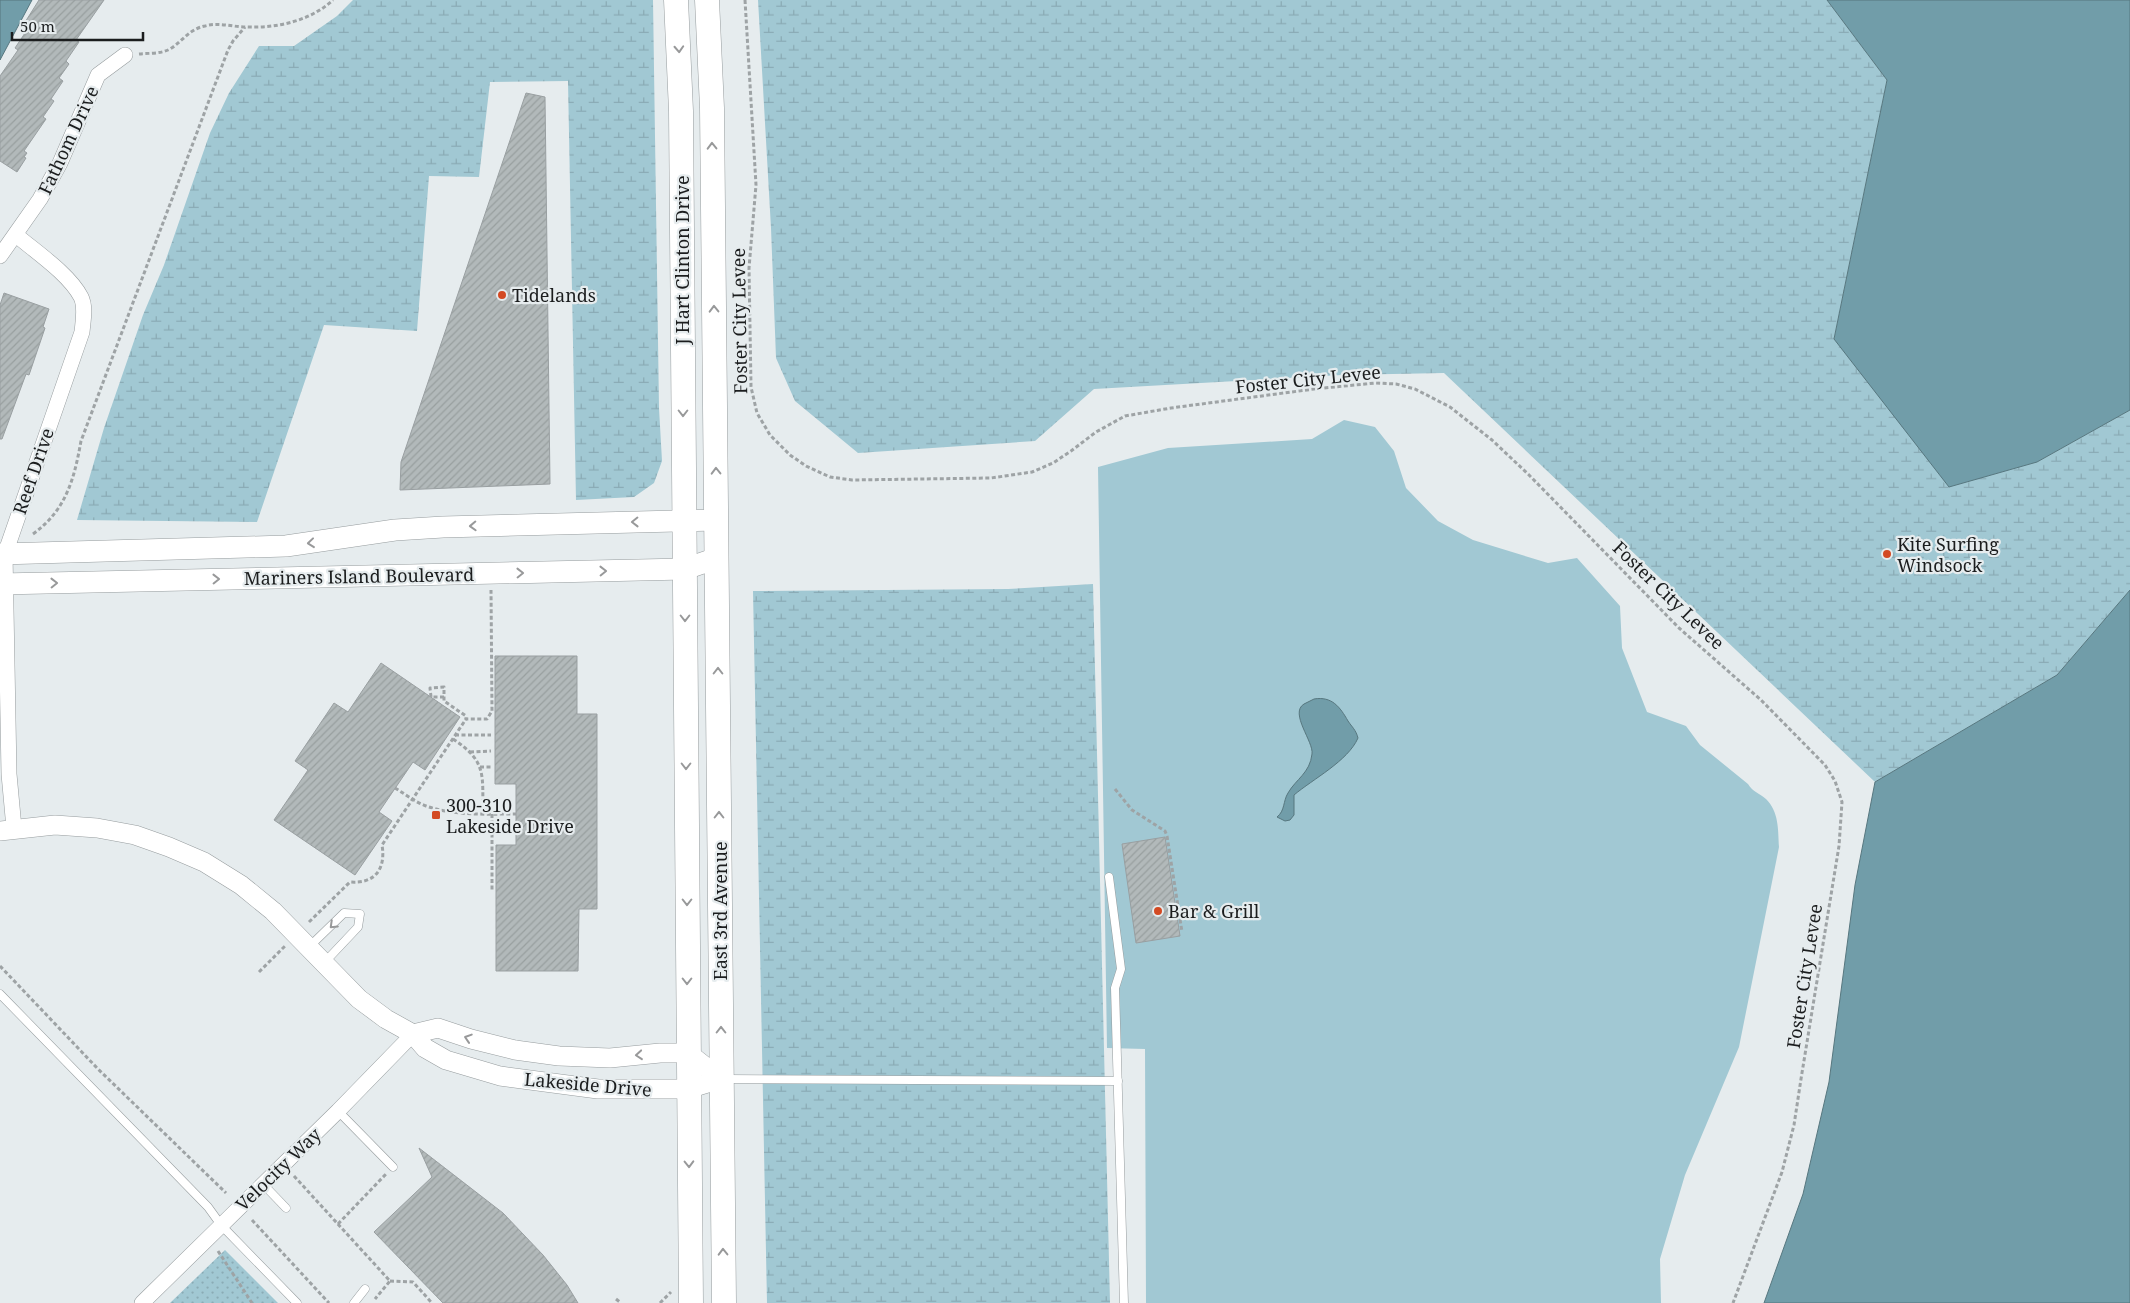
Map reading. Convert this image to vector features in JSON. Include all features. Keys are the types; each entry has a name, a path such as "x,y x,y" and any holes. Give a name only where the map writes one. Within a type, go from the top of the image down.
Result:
{"main road":[{"name":"J Hart Clinton Drive","path":"676,0 681,111 684,521"},
{"name":"J Hart Clinton Drive","path":"707,0 712,108 716,520"},
{"name":"Mariners Island Boulevard","path":"2,554 286,546 395,530 443,527 716,520"},
{"name":"East 3rd Avenue","path":"716,520 724,1303"},
{"name":"East 3rd Avenue","path":"684,521 688,1089 692,1303"},
{"name":"Mariners Island Boulevard","path":"3,584 684,569 717,558"}],"street":[{"name":"Fathom Drive","path":"0,256 16,236 40,199 60,163 98,74 125,55"},
{"name":"Reef Drive","path":"7,830 9,774 2,554 82,332 84,315 82,298 72,284 16,236"},
{"name":"Lakeside Drive","path":"7,830 55,825 97,828 135,835 204,862 241,884 273,911 359,999 386,1019 414,1034 425,1048 446,1060 500,1076 598,1089 688,1089 721,1079"},
{"name":"Lakeside Drive","path":"414,1034 438,1028 471,1039 515,1050 559,1056 610,1058 660,1053 688,1053"},
{"name":"Velocity Way","path":"142,1303 414,1034"},
{"path":"688,1053 721,1079"}],"lane":[{"path":"1109,877 1121,969 1115,988 1124,1303"},
{"path":"309,948 344,913 360,914 358,927 324,963"},
{"path":"0,994 208,1207 221,1225 297,1303"},
{"path":"721,1079 1118,1081"},
{"path":"338,1111 393,1167"},
{"path":"263,1184 286,1208"},
{"path":"354,1303 365,1289"}],"path":[{"path":"125,55 169,50 194,29 207,25 222,24 245,27 287,24 323,9 333,0"},
{"name":"Foster City Levee","path":"745,0 756,185 749,268 751,386 757,413 770,435 790,455 803,464 830,477 852,480 1011,476 1032,472 1053,463 1096,432 1125,416 1314,389 1396,384 1416,389 1450,407 1492,440 1536,482 1679,628 1761,700 1824,766 1835,781 1842,802 1839,846 1798,1097 1782,1172 1733,1303"},
{"path":"2,554 41,528 63,503 70,488 81,441 228,50 245,27"},
{"path":"466,719 487,719 492,711 491,590"},
{"path":"444,697 431,697 430,688 444,687 444,697 444,701 466,716 466,719"},
{"path":"338,892 350,882 368,881 376,874 384,855 382,845 466,719"},
{"path":"454,737 491,735"},
{"path":"454,737 470,752 480,767 483,814"},
{"path":"470,752 491,750"},
{"path":"480,767 492,766"},
{"path":"395,788 425,806 452,812 516,814"},
{"path":"1115,789 1132,810 1165,831 1182,932"},
{"path":"492,814 492,892"},
{"path":"0,966 98,1070 226,1193"},
{"path":"283,1165 390,1281 413,1282 432,1303"},
{"path":"338,1224 393,1167"},
{"path":"252,1220 329,1303"},
{"path":"218,1251 252,1303"},
{"path":"371,1303 390,1281"},
{"path":"616,1299 621,1303"}],"green space":[{"path":"353,0 653,0 659,408 662,461 654,483 634,497 576,500 568,81 490,82 479,177 429,176 417,331 324,325 257,522 77,520 104,428 143,315 164,265 210,133 229,93 259,46 294,46 337,16"},
{"path":"758,0 1827,0 1887,80 1834,339 2037,462 2130,410 2130,590 2057,675 1875,782 1444,373 1342,375 1094,389 1035,441 858,453 795,401 776,358 771,228"},
{"path":"1344,420 1375,427 1394,451 1406,488 1438,521 1473,540 1548,563 1577,558 1620,606 1622,648 1647,712 1686,726 1700,745 1766,799 1776,815 1779,847 1739,1047 1685,1175 1660,1259 1661,1303 1146,1303 1145,1049 1107,1048 1098,467 1168,448 1312,439"},
{"path":"1093,584 1110,1303 767,1303 753,591 1008,589"},
{"path":"225,1250 278,1303 170,1303"}],"shaded area":[{"path":"0,0 32,0 0,60"},
{"path":"1827,0 2130,0 2130,410 2037,462 1949,487 1834,339 1887,80"},
{"path":"2130,590 2130,1303 1764,1303 1803,1194 1829,1082 1855,885 1875,782 2057,675"},
{"path":"1314,699 1326,699 1335,704 1342,711 1358,738 1338,762 1294,795 1294,815 1290,820 1285,821 1277,817 1280,815 1291,788 1309,766 1312,754 1312,749 1300,721 1300,708"}],"building":[{"path":"39,0 104,0 76,40 79,42 66,61 69,64 59,78 63,81 51,99 54,101 43,117 46,119 24,151 27,153 24,157 26,158 17,172 0,161 0,76 18,50 15,48 27,30 22,27"},
{"name":"Tidelands","path":"526,93 545,97 550,484 400,490 401,462"},
{"path":"4,293 49,309 43,327 45,328 29,375 26,374 2,439 0,439 0,305"},
{"path":"495,656 577,656 577,714 597,714 597,909 579,909 578,971 496,971 496,845 516,845 516,784 495,784"},
{"path":"381,663 460,717 425,770 413,762 379,812 392,821 355,875 274,820 308,770 295,761 334,703 348,712"},
{"path":"1165,837 1180,936 1136,943 1122,844"},
{"path":"419,1148 503,1213 543,1255 567,1285 578,1303 443,1303 374,1232 432,1177"}],"place":[{"name":"Tidelands","path":"502,295"},
{"name":"Kite Surfing Windsock","path":"1887,554"},
{"name":"300-310 Lakeside Drive","path":"436,815"},
{"name":"Bar & Grill","path":"1158,911"}]}
